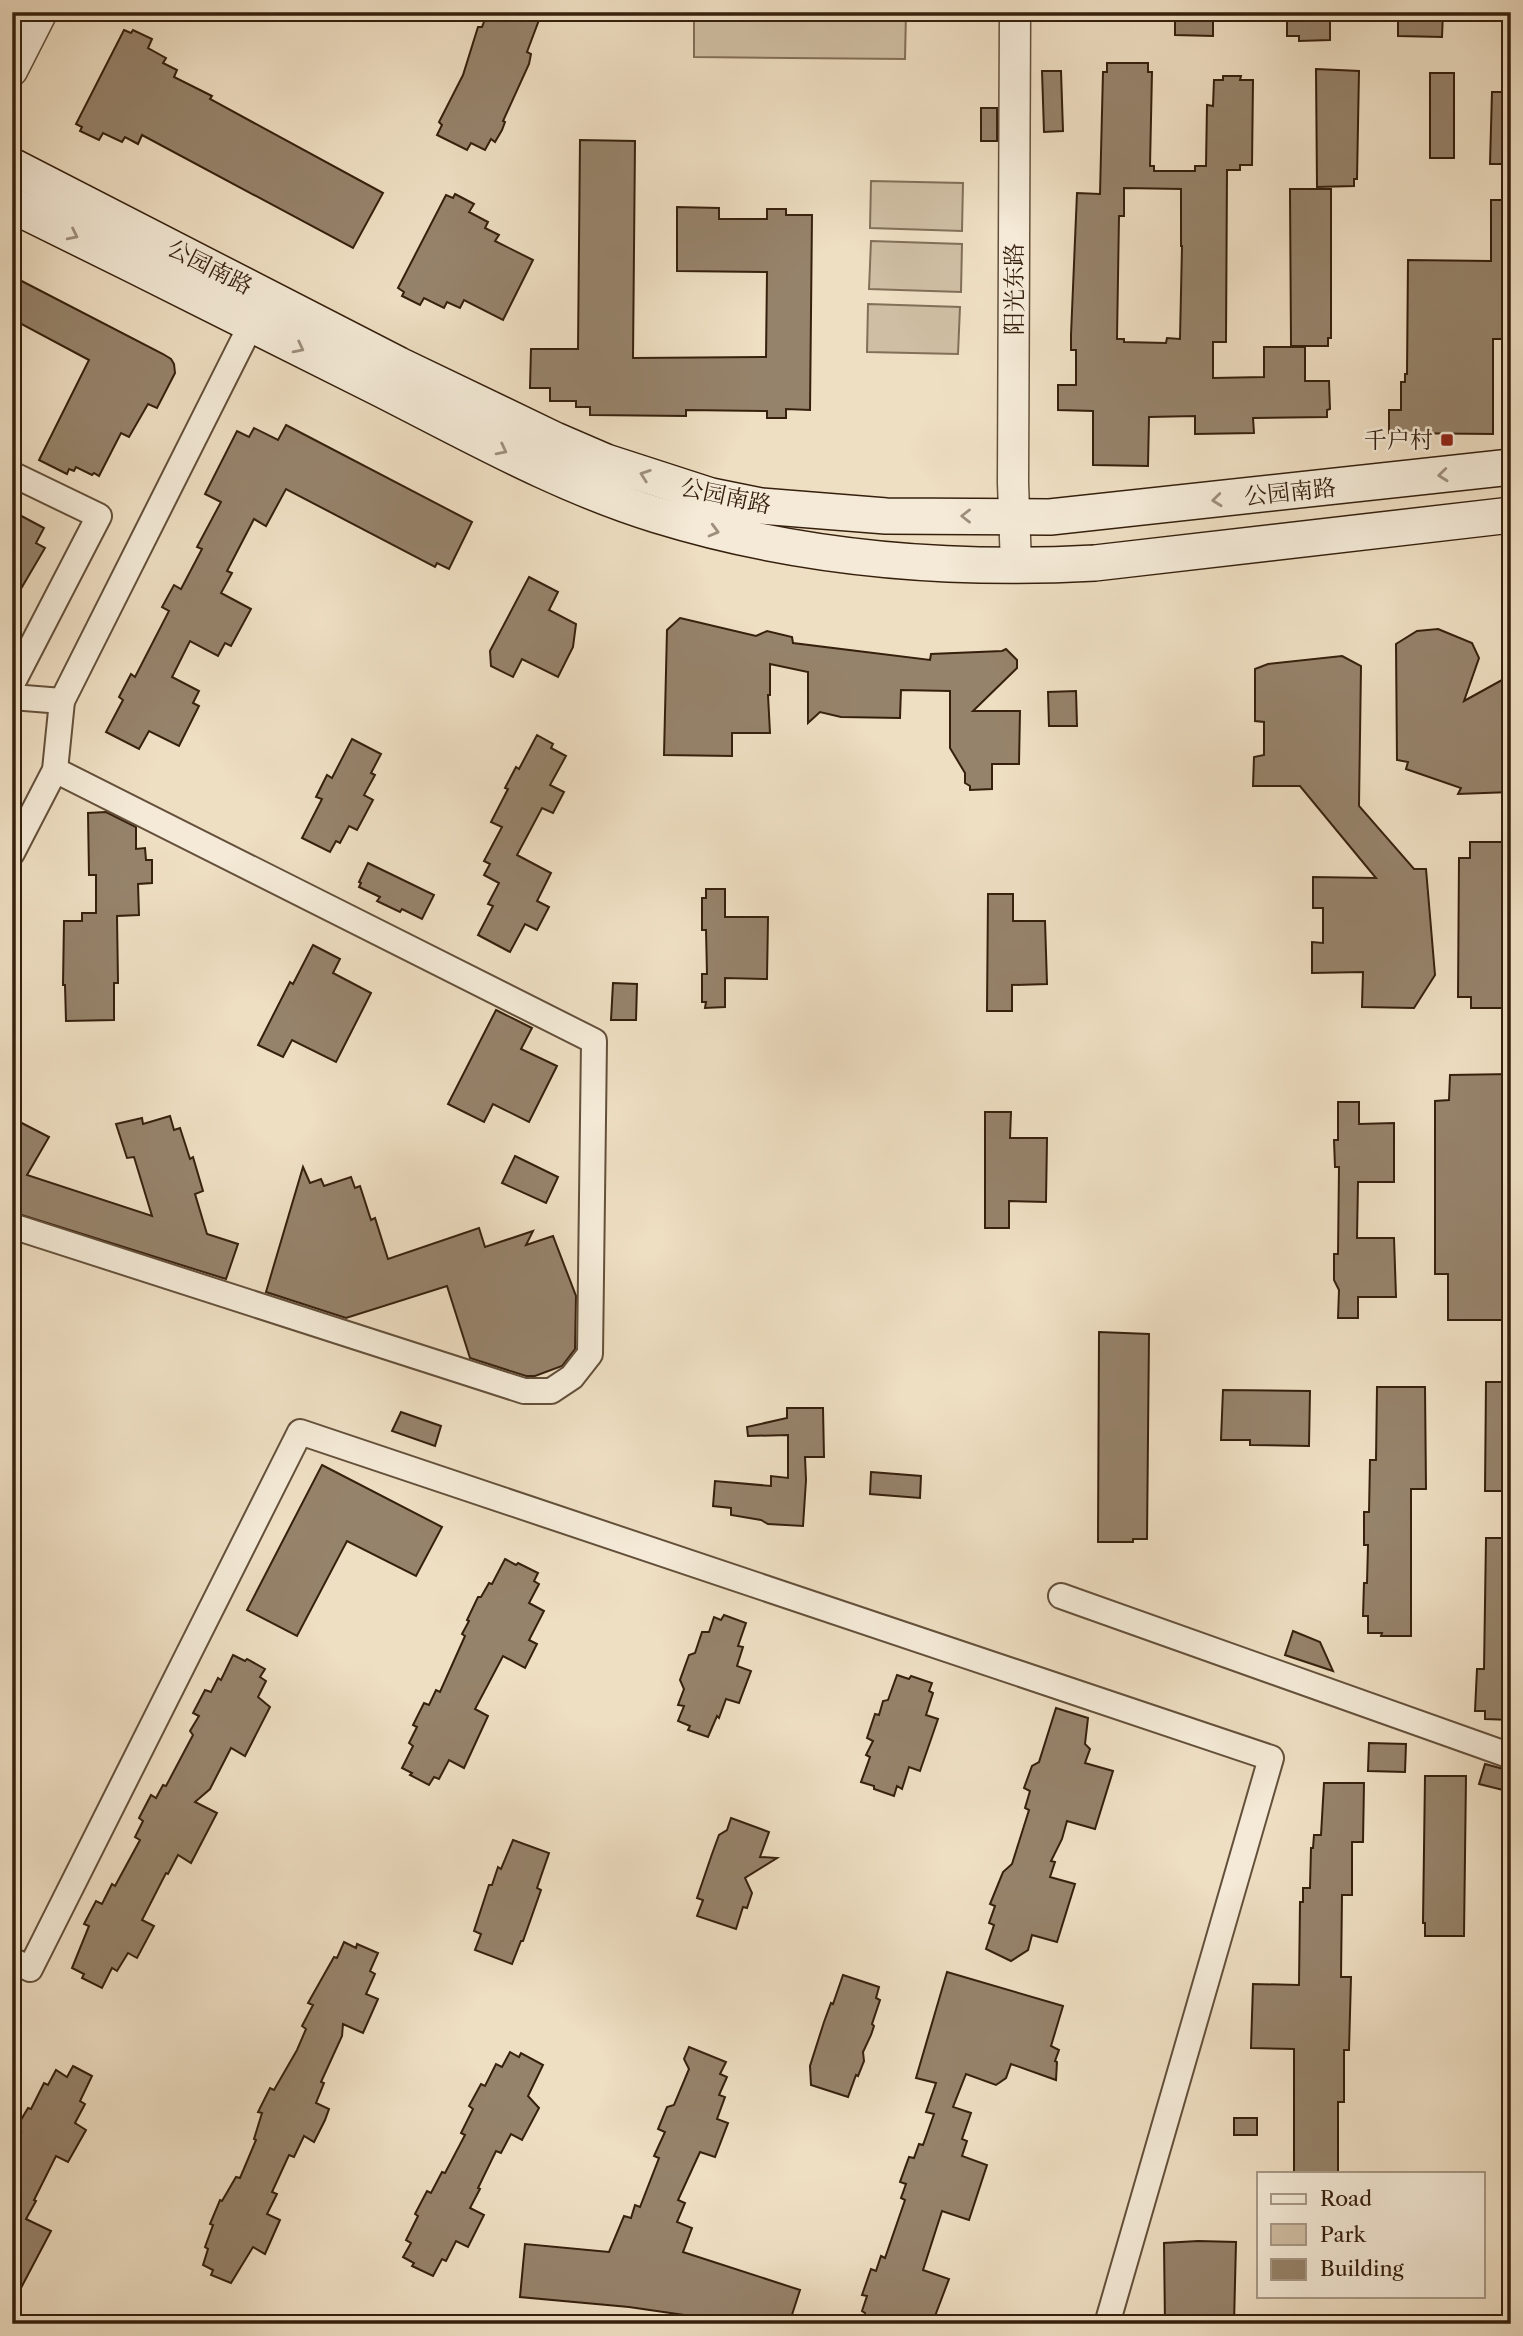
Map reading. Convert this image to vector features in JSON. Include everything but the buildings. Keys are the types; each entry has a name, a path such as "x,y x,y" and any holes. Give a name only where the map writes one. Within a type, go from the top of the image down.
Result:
{"main road":[{"name":"公园南路","path":"12,166 518,458 617,501 657,515 747,539 834,555 937,564 1095,563 1511,515"},
{"name":"公园南路","path":"12,205 258,310 399,365 606,462 711,496 761,506 886,516 1050,517 1511,467"}],"street":[{"path":"12,71 42,12"},
{"name":"阳光东路","path":"1015,12 1016,565"},
{"path":"12,853 55,770 62,701 258,310"},
{"path":"12,474 99,516 12,684"},
{"path":"12,697 62,701"},
{"path":"12,1226 524,1391 551,1391 572,1377 590,1354 594,1041 55,770"},
{"path":"12,1960 30,1969 300,1432 1270,1758 1107,2324"},
{"path":"1061,1596 1511,1756"}],"green space":[{"path":"694,12 906,12 905,59 694,57"},
{"path":"871,181 963,183 962,231 870,228"},
{"path":"871,241 962,244 961,292 869,289"},
{"path":"868,304 960,307 958,354 867,352"}],"place":[{"name":"千户村","path":"1447,440"}]}
